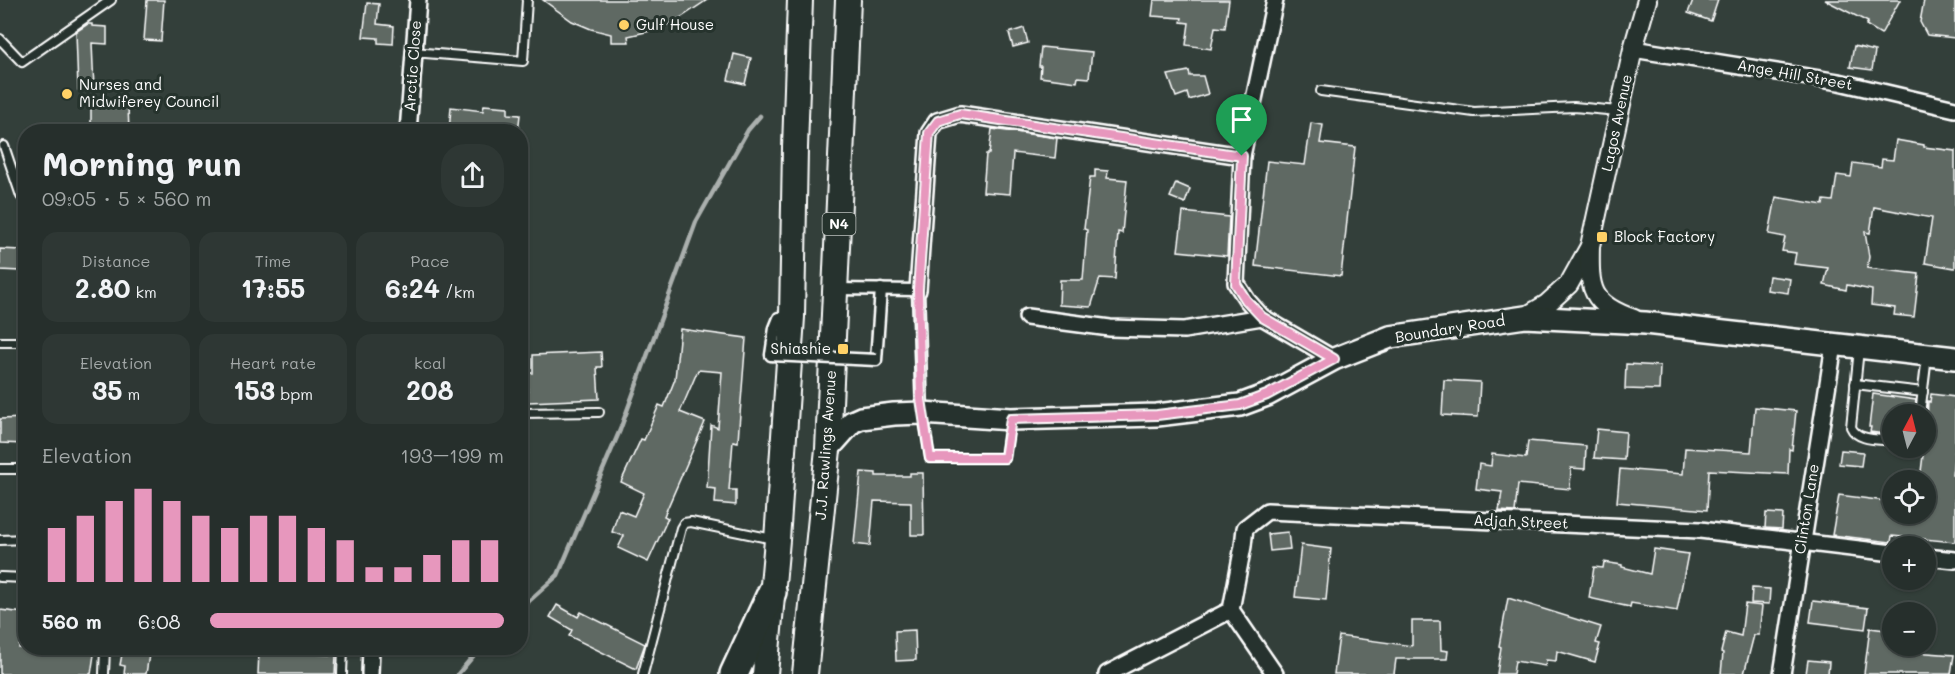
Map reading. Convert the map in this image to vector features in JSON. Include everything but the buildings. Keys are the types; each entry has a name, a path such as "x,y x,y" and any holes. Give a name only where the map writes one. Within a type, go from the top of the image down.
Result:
{"highway":[{"path":"765,674 777,540 783,388 792,317 800,0"},
{"name":"J.J. Rawlings Avenue","path":"805,674 828,449 849,0"},
{"path":"734,674 772,592"}],"main road":[{"name":"Boundary Road","path":"828,449 852,422 861,418 894,414 922,413 1011,419 1157,415 1240,405 1267,395 1334,359 1390,337 1525,318 1646,323 1955,358"}],"street":[{"name":"Arctic Close","path":"408,124 418,0"},
{"path":"1275,0 1242,156 1236,284 1246,300 1262,317 1334,359"},
{"name":"Lagos Avenue","path":"1646,323 1616,313 1598,300 1590,277 1590,246 1633,49 1647,0"},
{"name":"Ange Hill Street","path":"1633,49 1839,82 1955,109"},
{"path":"922,413 918,290 929,133 938,121 960,114 1242,156"},
{"name":"Lagos Avenue","path":"1525,318 1547,304 1569,284 1590,246"},
{"path":"836,289 918,290"},
{"path":"792,317 778,318 771,355 876,360 881,289"},
{"path":"1027,317 1110,328 1184,330 1262,317"},
{"name":"Clinton Lane","path":"1782,674 1834,345"},
{"name":"Adjah Street","path":"1231,610 1245,528 1267,512 1700,530 1882,552"},
{"path":"1936,558 1955,560"},
{"path":"1107,674 1231,610 1275,674"},
{"path":"370,674 371,655"}],"lane":[{"path":"0,39 22,62 111,0"},
{"path":"413,52 523,61 527,0"},
{"path":"1321,91 1474,111 1574,107 1619,111"},
{"path":"4,146 18,187"},
{"path":"0,342 18,342"},
{"path":"1859,348 1851,427 1853,433 1860,436 1882,439"},
{"path":"1921,404 1928,355"},
{"path":"1855,384 1923,392"},
{"path":"528,413 599,412"},
{"path":"922,413 930,458 1005,458 1011,419"},
{"path":"0,469 18,469"},
{"path":"644,674 684,523 691,522 777,540"},
{"path":"0,540 18,539"},
{"path":"0,577 18,578"},
{"path":"104,674 105,655"},
{"path":"342,674 343,655"}],"waterway":[{"path":"528,602 558,575 620,430 696,222 748,130 760,116"},
{"path":"458,674 474,655"}],"place":[{"name":"Gulf House","path":"624,25"},
{"name":"Nurses and Midwiferey Council","path":"67,94"},
{"name":"Block Factory","path":"1602,237"},
{"name":"Shiashie","path":"843,349"}],"route":[{"path":"960,114 1242,156 1236,284 1246,300 1262,317 1334,359 1267,395 1240,405 1157,415 1011,419 1005,458 930,458 921,399 918,290 929,133 938,121 960,114"}]}
